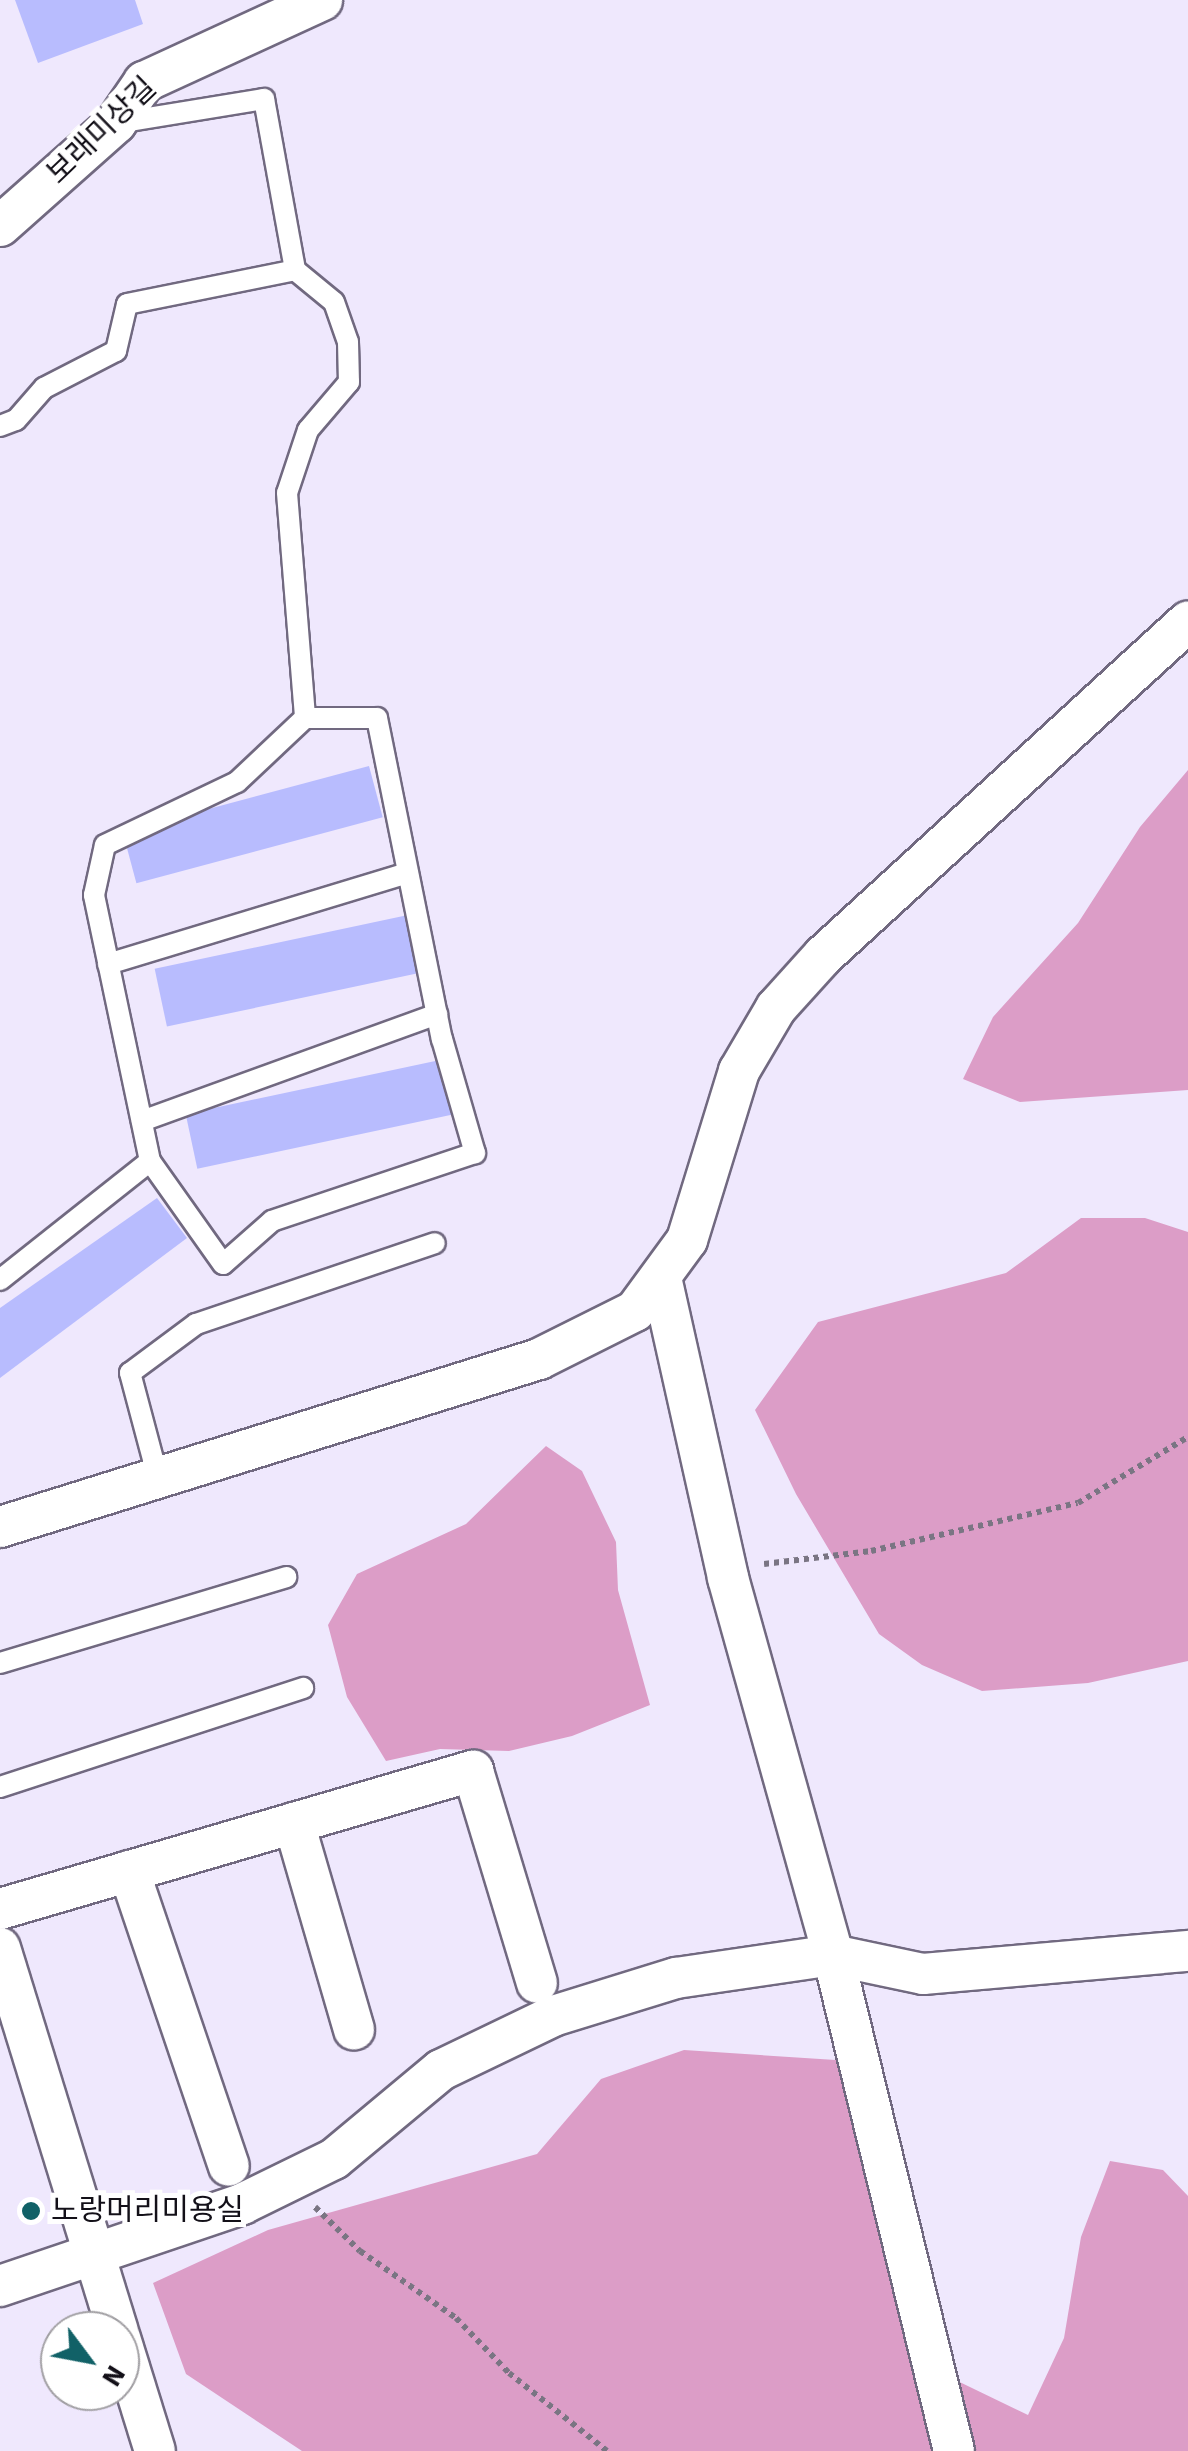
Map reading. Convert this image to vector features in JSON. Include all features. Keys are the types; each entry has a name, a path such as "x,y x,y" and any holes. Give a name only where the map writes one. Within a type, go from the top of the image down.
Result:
{"street":[{"name":"보래미상길","path":"0,226 116,123 144,82 322,0"},
{"path":"0,1526 539,1359 635,1311 662,1282 688,1240 739,1071 776,1008 823,956 1188,622"},
{"path":"662,1282 728,1578 833,1955 954,2451"},
{"path":"0,1908 473,1771 537,1983"},
{"path":"294,1824 354,2028"},
{"path":"129,1871 229,2166"},
{"path":"0,1948 112,2311"},
{"path":"0,2286 242,2204 334,2158 441,2070 553,2016 676,1978 833,1955 923,1974 1188,1951"},
{"path":"140,2404 154,2451"}],"lane":[{"path":"116,123 264,99 295,270 334,302 349,382 308,430 287,493 305,718"},
{"path":"0,426 16,420 44,388 116,351 127,304 295,270"},
{"path":"305,718 378,718 408,873 437,1014 476,1153 272,1221 223,1264 150,1160 94,896 105,845 237,782 305,718"},
{"path":"108,964 408,873"},
{"path":"142,1121 437,1014"},
{"path":"0,1280 150,1160"},
{"path":"158,1478 130,1373 196,1324 435,1244"},
{"path":"0,1662 286,1577"},
{"path":"0,1787 303,1688"}],"path":[{"path":"728,1578 792,1558 871,1551 1078,1503 1188,1438"},
{"path":"292,2179 360,2251 456,2318 510,2373 607,2451"}],"shaded area":[{"path":"1188,770 1188,1090 1020,1102 963,1079 993,1017 1078,923 1140,827"},
{"path":"1081,1218 1145,1218 1188,1232 1188,1661 1088,1683 982,1691 922,1665 879,1634 796,1494 755,1410 818,1322 1006,1273"},
{"path":"546,1446 582,1471 616,1542 618,1590 650,1705 572,1736 509,1751 440,1749 386,1761 347,1697 328,1625 357,1574 466,1524"},
{"path":"684,2050 851,2061 912,2359 1028,2415 1064,2338 1081,2237 1110,2161 1163,2170 1188,2196 1188,2451 302,2451 186,2374 153,2283 268,2230 537,2154 601,2079"}],"building":[{"path":"15,0 135,0 143,24 38,63"},
{"path":"369,766 383,817 136,883 123,832"},
{"path":"408,915 420,973 167,1027 155,969"},
{"path":"440,1060 452,1115 197,1169 186,1114"},
{"path":"157,1198 187,1238 0,1378 0,1308"}],"place":[{"name":"노랑머리미용실","path":"31,2211"}]}
